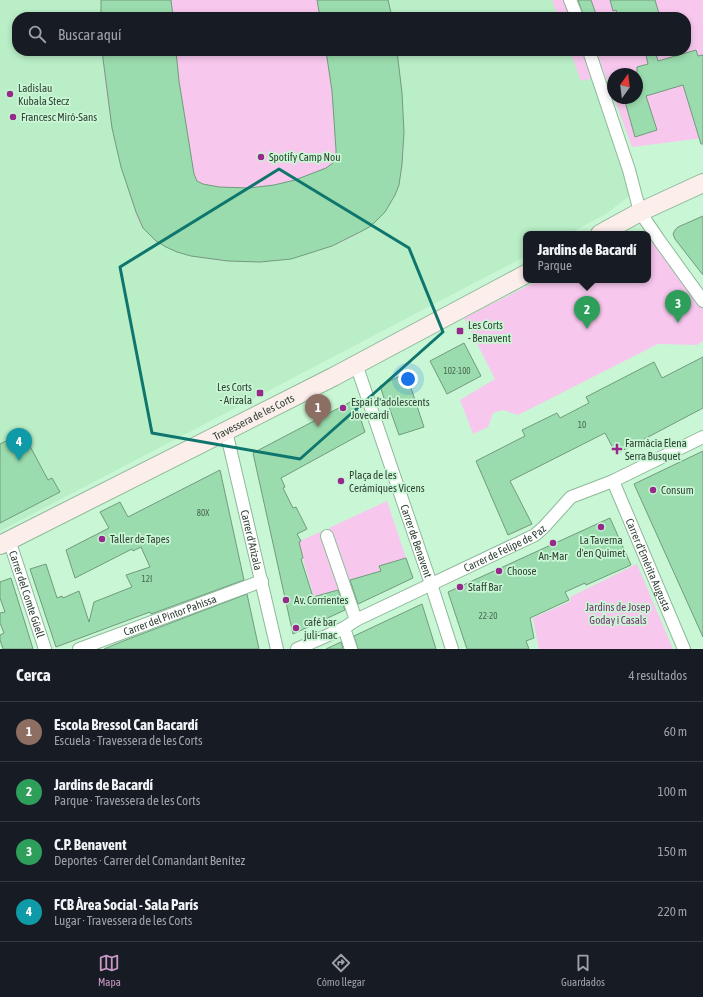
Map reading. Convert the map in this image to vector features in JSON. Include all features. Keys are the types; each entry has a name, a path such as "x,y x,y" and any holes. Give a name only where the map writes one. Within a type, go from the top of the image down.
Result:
{"main road":[{"path":"605,231 640,212 703,183"},
{"name":"Travessera de les Corts","path":"5,542 226,431 523,276"}],"street":[{"path":"570,0 574,12"},
{"path":"591,56 629,170 640,212 658,240 703,301"},
{"name":"Carrer de Benavent","path":"356,364 432,584 452,649"},
{"name":"Carrer d'Arizala","path":"226,431 277,649"},
{"name":"Carrer de Felipe de Paz","path":"297,649 344,628 356,620 535,535 571,496 613,481 703,437"},
{"name":"Carrer d'Emèrita Augusta","path":"613,481 684,649"},
{"path":"327,536 356,620"},
{"name":"Carrer del Comte Güell","path":"5,542 45,649"},
{"name":"Carrer del Pintor Pahissa","path":"79,649 262,581"},
{"path":"344,628 351,649"}],"highlighted area":[{"path":"279,169 409,248 443,332 300,459 152,433 120,267"}],"shaded area":[{"path":"0,0 569,0 573,12 12,12 12,56 589,56 633,193 606,214 574,231 523,231 523,258 0,531"}],"green space":[{"path":"101,0 388,0 391,12 101,12"},
{"path":"552,0 565,0 569,12 556,12"},
{"path":"577,0 703,0 703,138 632,147 616,104 643,104 643,68 607,68 607,80 598,56 691,56 691,12 581,12"},
{"name":"Spotify Camp Nou","path":"103,56 398,56 403,104 404,143 400,179 395,194 380,216 359,233 335,245 292,258 278,261 259,262 223,261 177,251 159,243 144,229 139,221 119,159 106,89"},
{"path":"572,56 585,56 593,78 581,81"},
{"path":"651,240 703,309 703,341 697,345 658,344 518,415 503,410 493,413 488,427 473,434 460,400 495,379 464,318 533,283 651,283"},
{"path":"387,501 406,558 379,566 381,571 346,581 329,528"},
{"path":"322,531 343,588 314,597 298,542"},
{"name":"Jardins de Josep Goday i Casals","path":"637,564 673,649 539,649 533,618 571,601 570,597"}],"building":[{"path":"101,0 171,0 172,12 101,12"},
{"path":"317,0 388,0 391,12 319,12"},
{"path":"578,0 591,0 595,12 582,12"},
{"path":"610,0 655,0 659,12 617,12 616,10 613,11"},
{"path":"696,50 698,56 703,55 703,144 701,144 683,85 646,96 657,130 635,137 626,104 643,104 643,68 637,67 648,64 646,56 656,56 658,61 675,56 691,56 691,51"},
{"name":"Spotify Camp Nou","path":"103,56 176,56 194,174 197,181 203,184 219,187 249,188 274,185 295,180 326,168 333,163 336,158 332,91 327,56 398,56 402,93 404,132 399,185 395,195 385,212 371,226 332,246 291,259 260,262 228,261 191,256 177,252 156,241 143,228 136,212 121,167 112,128"},
{"path":"703,216 703,275 675,239 673,234 678,227"},
{"path":"464,343 481,376 447,394 430,361"},
{"path":"703,357 703,408 616,454 605,433 510,481 532,524 508,535 476,461 525,436 522,430 557,413 560,418 589,403 586,397 654,362 662,378"},
{"path":"406,373 424,427 399,435 380,386"},
{"path":"354,400 365,432 281,478 285,487 283,488 293,508 296,507 307,529 297,534 301,541 299,542 303,558 301,559 313,597 338,590 345,610 293,634 253,453"},
{"path":"23,433 48,480 52,478 60,492 0,523 0,444"},
{"path":"703,451 703,637 634,484"},
{"path":"220,470 244,580 151,614 150,612 56,647 30,569 46,564 57,598 62,596 63,598 79,591 89,622 94,602 132,587 126,575 150,567 141,547 133,551 132,549 75,578 66,550 109,528 100,512 120,502 128,517"},
{"path":"610,518 631,565 586,585 585,583 565,592 569,600 530,618 534,638 526,641 529,649 467,649 448,592"},
{"path":"406,558 413,578 358,604 350,580 381,571 379,566"},
{"path":"11,578 33,649 3,649 0,640 0,635 4,633 0,623 0,613 5,612 0,598 0,582"},
{"path":"247,594 259,649 104,649 126,640"},
{"path":"422,604 436,649 358,649 354,636"},
{"path":"341,642 343,649 326,649"}],"place":[{"name":"Ladislau Kubala Stecz","path":"10,94"},
{"name":"Francesc Miró-Sans","path":"13,117"},
{"name":"Spotify Camp Nou","path":"261,157"},
{"name":"C.P. Benavent","path":"678,323"},
{"name":"Jardins de Bacardí","path":"587,329"},
{"name":"Les Corts - Benavent","path":"460,331"},
{"name":"Les Corts - Arizala","path":"260,393"},
{"name":"Espai d'adolescents Jovecardí","path":"343,408"},
{"name":"Escola Bressol Can Bacardí","path":"318,427"},
{"name":"Farmàcia Elena Serra Busquet","path":"617,449"},
{"name":"FCB Àrea Social - Sala París","path":"19,461"},
{"name":"Plaça de les Ceràmiques Vicens","path":"341,481"},
{"name":"Consum","path":"653,490"},
{"name":"La Taverna d'en Quimet","path":"601,527"},
{"name":"Taller de Tapes","path":"102,539"},
{"name":"An-Mar","path":"553,543"},
{"name":"Choose","path":"499,571"},
{"name":"Staff Bar","path":"460,587"},
{"name":"Av. Corrientes","path":"286,600"},
{"name":"café bar juli-mac","path":"296,628"}]}
